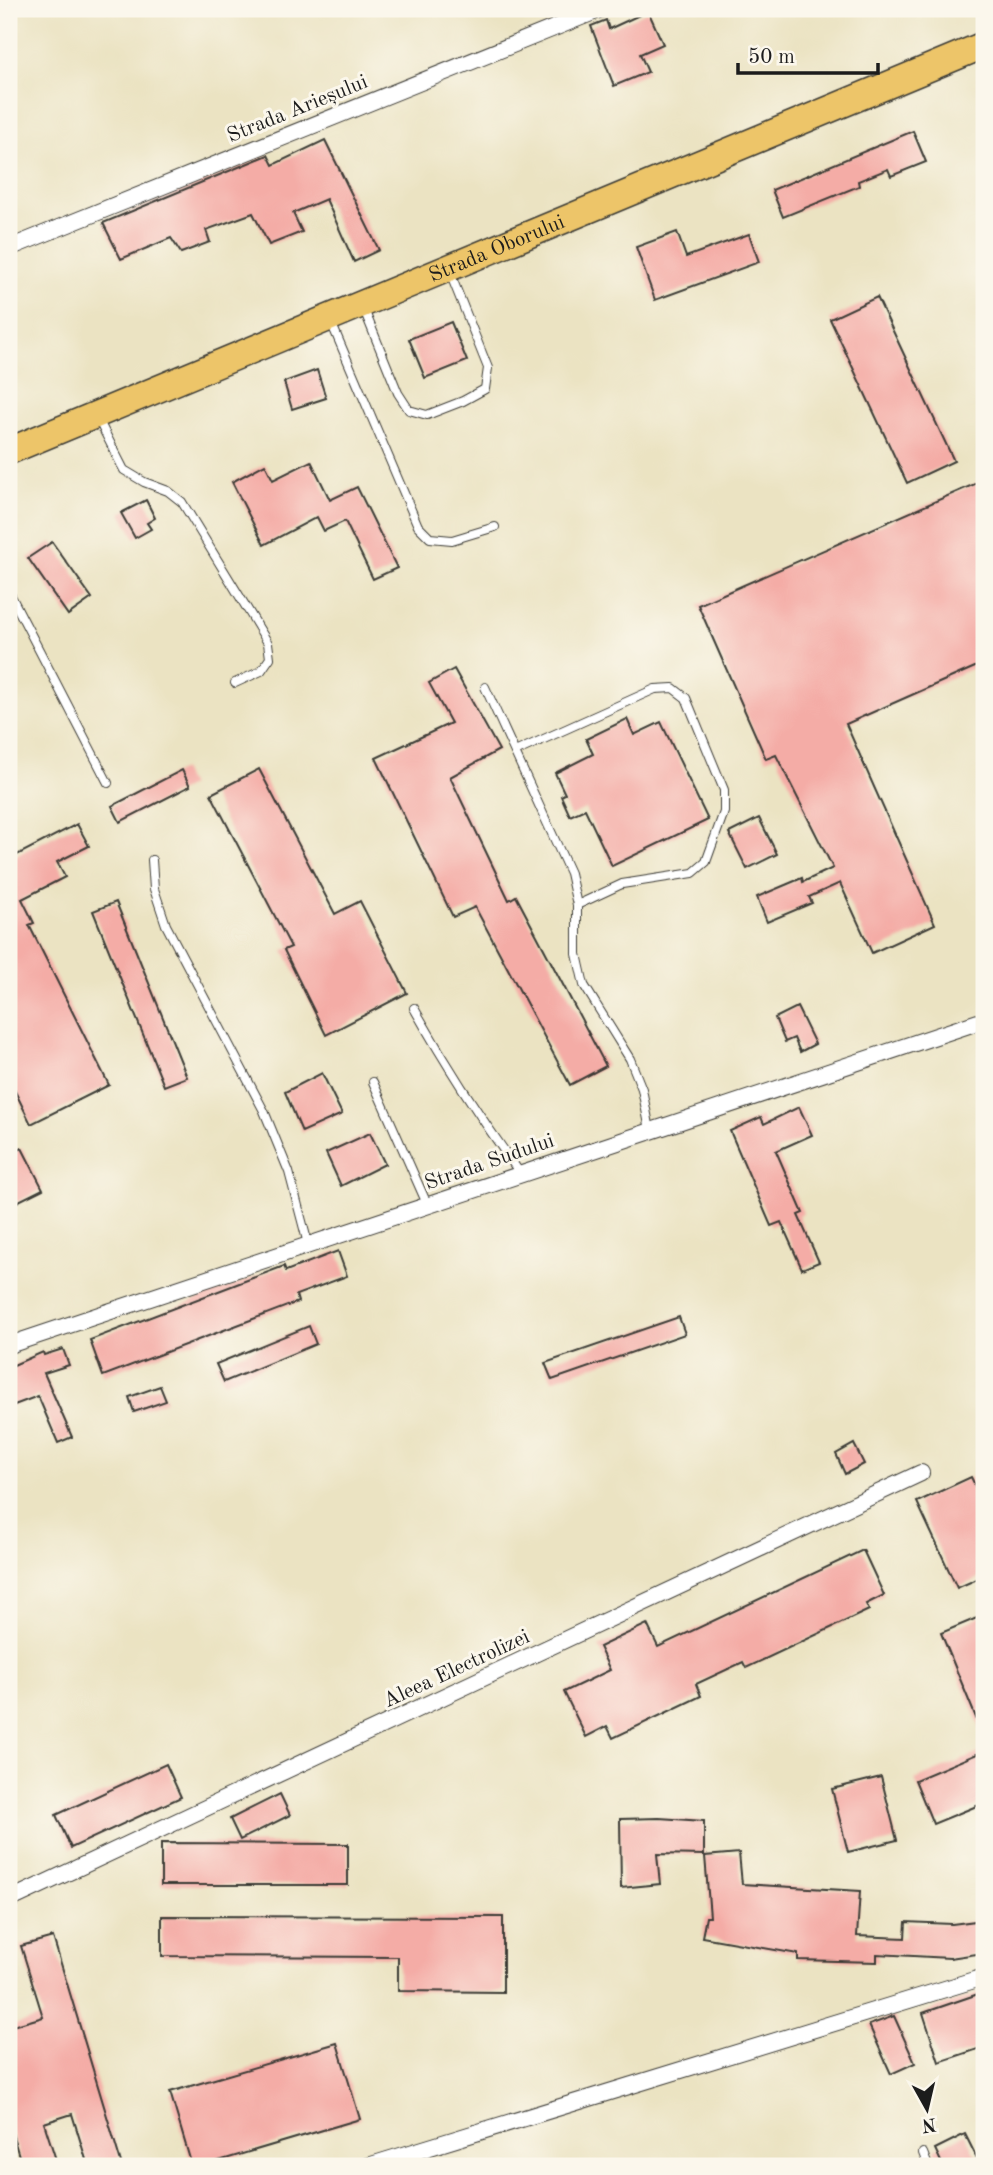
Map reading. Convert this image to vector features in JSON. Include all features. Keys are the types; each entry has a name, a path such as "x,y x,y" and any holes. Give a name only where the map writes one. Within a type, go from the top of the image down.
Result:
{"main road":[{"name":"Strada Oborului","path":"9,451 984,45"}],"street":[{"name":"Strada Arieșului","path":"9,248 601,9"},
{"name":"Strada Sudului","path":"9,1345 984,1020"},
{"name":"Aleea Electrolizei","path":"9,1900 921,1473"},
{"path":"368,2166 984,1977"}],"lane":[{"path":"361,303 398,393 409,410 427,415 463,401 485,389 488,368 447,267"},
{"path":"328,316 418,526 430,538 452,540 495,527"},
{"path":"96,413 124,470 144,482 168,491 182,502 268,643 270,658 261,671 235,683"},
{"path":"9,592 107,783"},
{"path":"485,687 570,873 577,905 577,954 584,985 629,1059 642,1089 650,1130"},
{"path":"515,752 655,689 673,688 686,698 724,790 724,812 706,862 693,873 622,884 577,905"},
{"path":"152,860 154,889 166,925 264,1111 289,1172 308,1244"},
{"path":"414,1009 475,1112 520,1173"},
{"path":"373,1082 427,1204"},
{"path":"923,2153 928,2166"}],"building":[{"path":"648,11 663,44 640,54 648,72 614,86 591,26 606,20 609,29"},
{"path":"913,131 926,162 891,176 888,169 858,181 859,186 783,217 772,190"},
{"path":"325,140 379,250 354,262 326,199 293,213 302,232 269,245 253,213 206,230 210,242 181,253 171,238 121,259 103,223 268,155 273,165"},
{"path":"677,232 686,257 749,234 759,262 655,300 636,247"},
{"path":"877,297 954,461 907,483 830,319"},
{"path":"451,322 467,361 425,378 409,339"},
{"path":"317,370 326,398 292,409 284,382"},
{"path":"311,461 330,500 357,487 397,568 373,579 345,521 324,531 317,517 264,545 232,482 265,464 273,480"},
{"path":"984,480 984,663 846,724 935,924 872,953 840,883 809,897 812,903 767,922 757,897 802,878 803,882 833,868 776,755 766,759 698,605"},
{"path":"146,500 155,518 147,523 151,529 135,538 121,513"},
{"path":"52,542 92,598 68,615 28,558"},
{"path":"454,669 499,750 450,777 509,900 516,896 606,1066 570,1085 475,907 453,917 376,758 451,723 429,683"},
{"path":"627,719 634,735 661,722 708,820 612,866 585,809 570,816 561,796 565,794 555,773 593,754 586,739"},
{"path":"259,769 335,914 360,901 407,993 326,1035 284,950 291,947 211,794"},
{"path":"182,770 190,786 120,822 112,806"},
{"path":"759,818 777,854 747,869 729,833"},
{"path":"77,824 89,846 57,862 65,877 22,899 34,923 29,925 109,1085 31,1124 9,1079 9,859"},
{"path":"116,902 187,1077 164,1086 93,911"},
{"path":"797,1007 815,1044 800,1052 794,1038 785,1042 775,1018"},
{"path":"322,1073 342,1114 302,1132 285,1092"},
{"path":"799,1107 812,1135 776,1151 803,1213 798,1215 819,1262 802,1269 781,1222 771,1226 730,1131 761,1117 764,1124"},
{"path":"370,1133 385,1164 341,1186 326,1153"},
{"path":"22,1148 43,1189 13,1204 9,1195 9,1155"},
{"path":"338,1251 347,1276 296,1295 298,1302 103,1376 90,1340 284,1266 286,1271"},
{"path":"679,1317 685,1334 552,1380 545,1363"},
{"path":"309,1326 316,1344 224,1382 216,1364"},
{"path":"63,1349 69,1365 44,1373 72,1437 58,1443 38,1396 9,1407 9,1367 43,1352 44,1355"},
{"path":"160,1386 166,1401 134,1412 129,1397"},
{"path":"854,1444 864,1464 845,1474 836,1454"},
{"path":"971,1477 984,1504 984,1576 957,1588 917,1502"},
{"path":"863,1550 884,1595 866,1604 869,1610 746,1668 743,1662 696,1684 701,1696 613,1738 607,1726 586,1737 564,1692 610,1670 599,1647 647,1624 658,1647"},
{"path":"984,1615 984,1737 941,1633"},
{"path":"984,1751 984,1803 933,1824 915,1780"},
{"path":"166,1764 181,1797 71,1848 56,1815"},
{"path":"881,1777 897,1840 848,1852 832,1789"},
{"path":"280,1794 290,1815 240,1840 230,1819"},
{"path":"620,1819 704,1821 704,1855 657,1854 660,1884 621,1888"},
{"path":"161,1843 348,1844 348,1885 161,1885"},
{"path":"739,1853 742,1884 860,1891 857,1936 905,1938 906,1922 952,1924 984,1920 984,1953 950,1958 877,1954 877,1962 798,1960 798,1954 702,1937 706,1917 710,1917 705,1856"},
{"path":"162,1916 503,1917 503,1992 398,1991 398,1957 162,1956"},
{"path":"53,1937 122,2166 88,2166 72,2114 44,2123 58,2166 22,2166 9,2123 9,2027 43,2017 21,1946"},
{"path":"984,1992 984,2047 939,2062 923,2013"},
{"path":"894,2016 915,2063 891,2074 869,2025"},
{"path":"337,2043 360,2119 202,2166 192,2166 170,2092"},
{"path":"965,2134 981,2166 943,2166 935,2149"}]}
